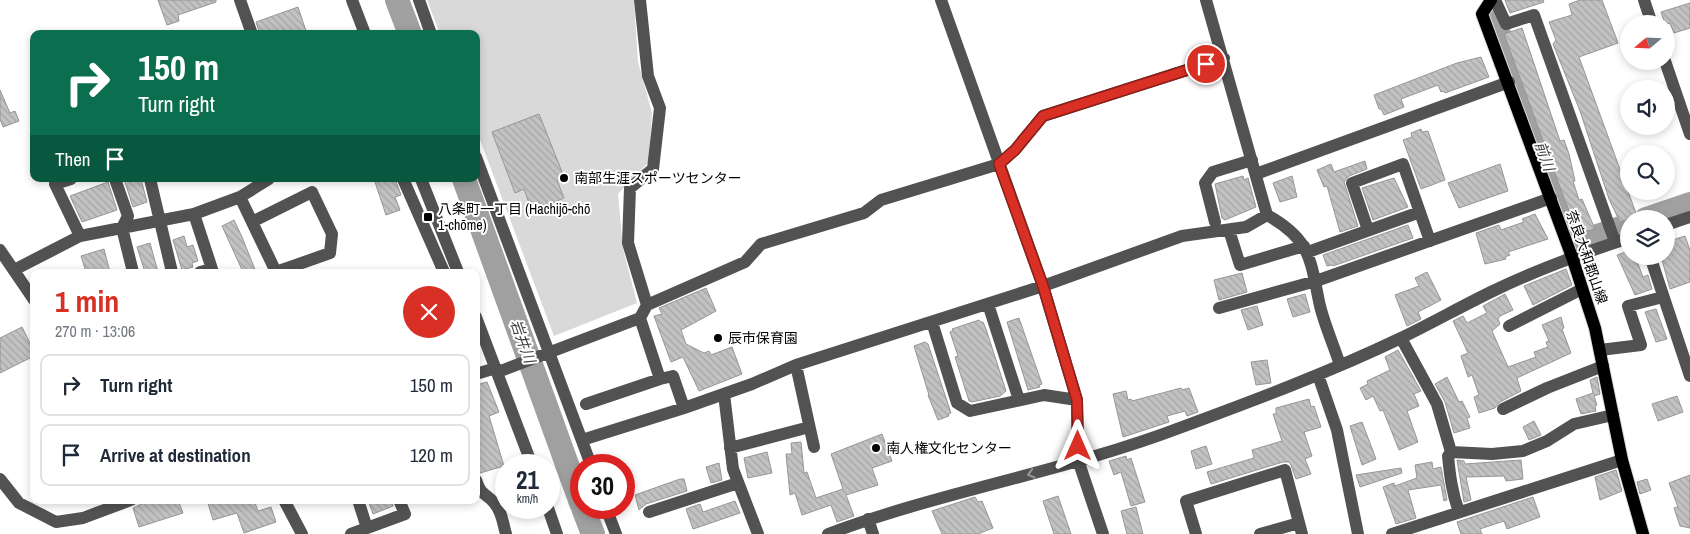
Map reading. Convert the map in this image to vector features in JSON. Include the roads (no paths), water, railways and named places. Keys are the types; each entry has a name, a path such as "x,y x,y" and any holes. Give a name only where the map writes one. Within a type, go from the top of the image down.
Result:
{"main road":[{"name":"奈良大和郡山線","path":"1491,0 1482,14 1509,82 1582,289 1600,350 1622,460 1643,534"}],"street":[{"path":"240,0 251,30"},
{"path":"352,0 363,30"},
{"path":"418,0 429,30"},
{"path":"640,0 648,76 660,108 653,169 630,188 628,243 647,305"},
{"path":"941,0 1043,286 1077,400 1078,460 1103,534"},
{"path":"1206,0 1267,215 1285,225 1306,249 1316,281 1321,308 1340,365"},
{"path":"1495,0 1506,24 1534,15 1615,242"},
{"path":"1644,0 1649,15"},
{"path":"480,373 499,370 640,318 647,305 744,262 761,244 864,214 881,200 999,164 1015,150 1043,116 1224,58"},
{"path":"1668,70 1690,134"},
{"path":"1256,174 1509,82"},
{"path":"1215,222 1205,183 1213,172 1252,160"},
{"path":"1368,230 1352,183 1403,164 1430,241"},
{"path":"480,168 545,353 587,454"},
{"path":"61,182 55,184 80,236"},
{"path":"115,182 128,216 122,228 132,269"},
{"path":"151,182 171,269"},
{"path":"14,270 80,236 194,214 240,197 265,182"},
{"path":"404,182 442,269"},
{"path":"422,182 457,269"},
{"path":"252,222 312,192 332,234 330,253 285,269"},
{"path":"240,197 275,269"},
{"path":"1219,308 1316,281 1551,198"},
{"path":"1229,230 1240,265 1306,249 1420,212"},
{"path":"194,214 208,269"},
{"path":"582,440 724,394 796,365 1043,286 1182,236 1246,227 1267,215"},
{"path":"1675,222 1690,217"},
{"path":"828,534 868,519 1078,460 1180,428 1318,375 1401,338 1494,290 1572,257 1620,241"},
{"path":"0,250 30,294"},
{"path":"1653,265 1690,376"},
{"path":"1510,326 1582,289"},
{"path":"1600,350 1641,345 1628,306 1663,297"},
{"path":"988,304 1019,400"},
{"path":"640,318 660,379"},
{"path":"932,322 957,403 970,411 1044,395 1077,400"},
{"path":"480,326 499,370 528,454"},
{"path":"1401,338 1437,404 1451,452 1448,456 1452,495 1459,512"},
{"path":"796,365 814,447"},
{"path":"1503,409 1547,388 1603,366"},
{"path":"1318,375 1337,430 1358,534"},
{"path":"586,404 673,376 684,408"},
{"path":"724,394 733,469 758,534"},
{"path":"1451,452 1492,454 1523,451 1547,441 1574,424 1613,414"},
{"path":"730,448 802,429"},
{"path":"1392,534 1622,460"},
{"path":"1196,534 1186,501 1285,470 1300,528 1263,534"},
{"path":"0,479 19,503 56,522 83,518 120,504"},
{"path":"649,512 738,483"},
{"path":"480,491 481,494 495,503 500,512 506,534"},
{"path":"286,504 302,534"},
{"path":"359,504 367,528"},
{"path":"351,534 405,514 401,504"},
{"path":"552,519 558,534"},
{"path":"610,519 616,534"},
{"path":"868,519 873,534"}],"waterway":[{"name":"岩井川","path":"397,0 408,30"},
{"name":"前川","path":"1493,18 1577,243 1620,228"},
{"name":"岩井川","path":"465,182 570,473"},
{"name":"前川","path":"1672,210 1690,204"},
{"name":"岩井川","path":"587,519 593,534"}],"place":[{"name":"南部生涯スポーツセンター","path":"564,178"},
{"name":"八条町一丁目 (Hachijō-chō 1-chōme)","path":"428,217"},
{"name":"辰市保育園","path":"718,338"},
{"name":"南人権文化センター","path":"876,448"}]}
